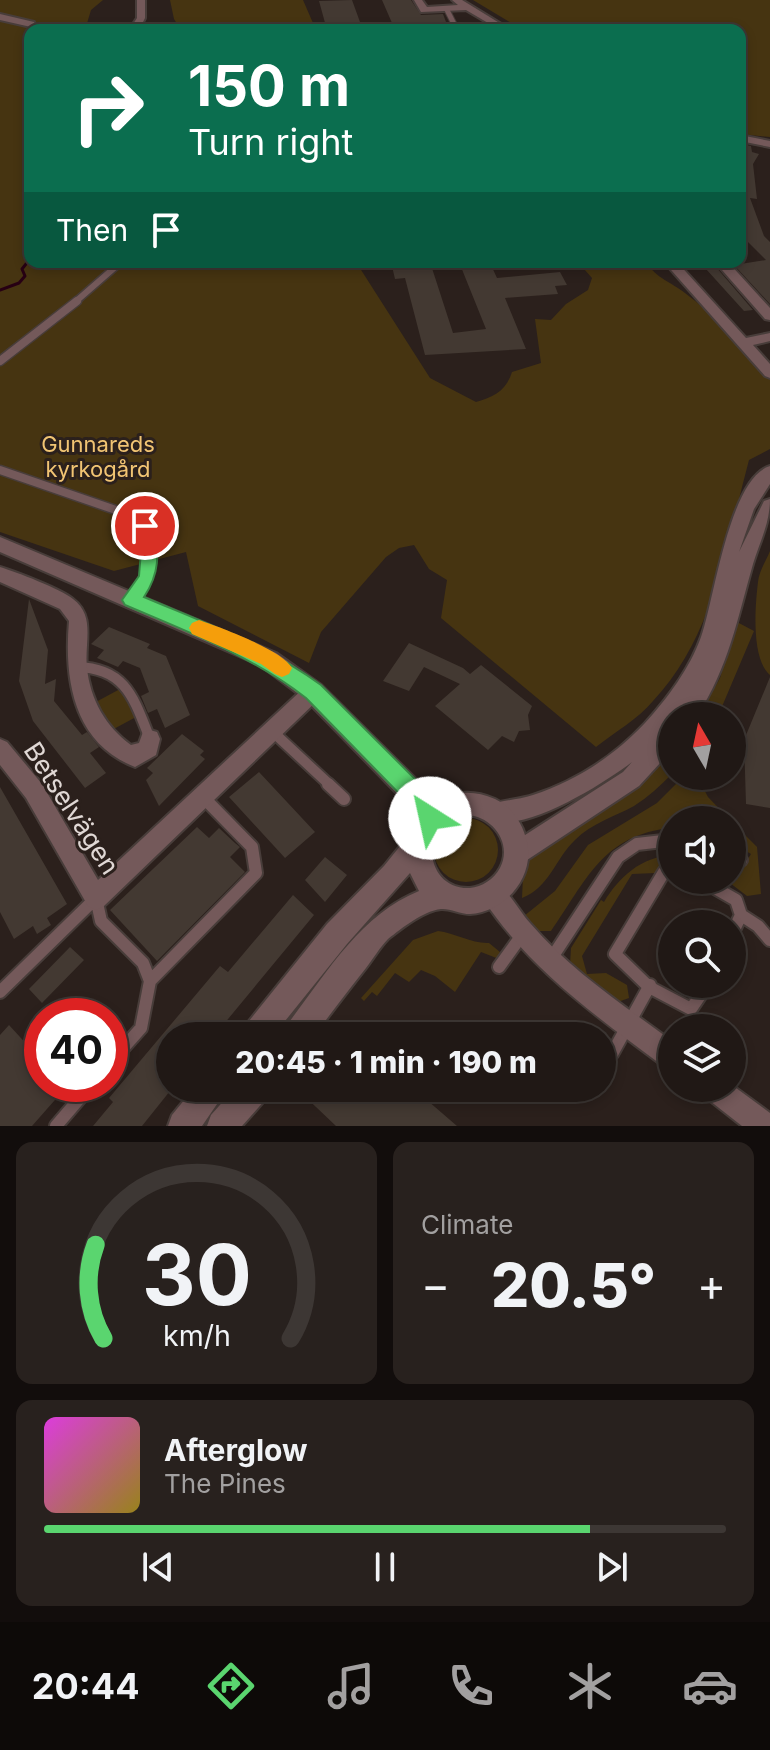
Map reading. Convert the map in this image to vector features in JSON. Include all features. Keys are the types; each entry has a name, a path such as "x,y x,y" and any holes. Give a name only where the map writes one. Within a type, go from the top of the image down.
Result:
{"street":[{"path":"138,24 141,18 141,0"},
{"path":"418,0 424,10 468,7"},
{"path":"456,0 496,24"},
{"path":"0,17 31,24"},
{"path":"746,139 770,144"},
{"path":"675,268 770,373"},
{"path":"726,268 770,316"},
{"path":"742,343 770,337"},
{"path":"266,1022 337,934 393,875 417,844 423,827 434,814 448,806 463,803 494,813 527,810 577,790 630,751 664,717 685,689 704,655 742,514 755,490 770,472"},
{"path":"695,702 720,654 740,573 760,521 770,505"},
{"path":"0,544 268,659 313,692 434,814"},
{"path":"0,574 67,604 79,620 77,667 81,690 103,731 121,753 135,757 149,748 150,739"},
{"name":"Betselvägen","path":"0,749 34,791 96,898 313,692"},
{"path":"516,854 631,779 658,750"},
{"path":"417,844 418,861 425,876 445,894 469,900 493,894 510,877 516,854 508,827 494,813"},
{"path":"307,1022 377,931 410,908 445,894"},
{"path":"493,894 522,935 548,963 658,1046"},
{"path":"183,1126 202,1102"},
{"path":"222,1126 243,1102"},
{"path":"732,1102 761,1125"}],"lane":[{"path":"447,10 454,24"},
{"path":"0,361 93,289 115,268"},
{"path":"0,470 135,515 145,526 149,537 149,565 143,586 132,600"},
{"path":"77,667 95,666 113,674 133,697 150,739"},
{"path":"273,732 344,799"},
{"path":"128,1043 141,1028 150,981 256,873 252,847 203,797"},
{"path":"548,963 618,857 637,844 658,842"},
{"path":"658,882 615,954 621,964 658,991"},
{"path":"726,894 736,900 739,910"},
{"path":"0,992 96,898"},
{"name":"Betselvägen","path":"96,898 101,921 143,963 150,981"},
{"path":"746,918 770,940"},
{"path":"499,967 522,935"},
{"path":"616,1046 650,985"},
{"path":"668,998 691,1009 698,998"},
{"path":"56,1126 77,1102"}],"green space":[{"name":"Gunnareds kyrkogård","path":"0,0 103,0 91,10 87,24 24,24 24,268 360,268 430,378 476,402 498,392 512,372 541,363 535,319 551,320 566,304 588,290 592,278 584,268 650,268 708,312 770,380 770,449 749,460 725,556 705,618 674,675 653,701 596,747 441,618 447,580 429,569 414,545 399,548 386,557 321,632 309,663 198,606 186,552 114,571 0,532"},
{"path":"170,0 303,0 313,24 177,24"},
{"path":"473,0 770,0 770,137 746,135 746,24 513,24"},
{"path":"770,551 770,675 760,657 755,618 759,578"},
{"path":"737,622 754,631 724,702 707,702 720,678"},
{"path":"120,689 136,717 110,731 94,703"},
{"path":"658,765 658,786 634,806 582,834 568,847 546,880 522,898 523,876 532,855 642,781"},
{"path":"670,790 704,790 717,806 658,806 658,830 629,840 613,850 586,878 551,931 535,931 524,916 555,891 588,845 657,803"},
{"path":"466,818 489,827 498,850 489,873 466,882 443,873 434,850 443,827"},
{"path":"746,836 757,847 761,894 747,896 744,894 746,862 751,854 746,851"},
{"path":"658,858 656,873 632,874 582,956 587,974 606,973 627,985 629,998 615,1003 570,965 571,948 601,900 604,902 632,870"},
{"path":"438,931 489,943 500,952 499,959 481,952 455,992 435,976 421,970 409,982 395,973 377,996 372,992 364,1001 361,998 413,940"}],"building":[{"path":"352,0 360,22 325,24 319,1"},
{"path":"382,0 411,0 421,15 443,14 447,24 415,22 392,23"},
{"path":"746,145 759,154 753,164 757,199 750,198 764,236 770,242 770,304 737,268 746,268 746,263 766,260 746,240"},
{"path":"392,268 432,268 453,333 486,329 461,268 492,268 497,278 560,272 567,285 555,286 558,294 505,298 526,349 425,355 405,278 395,279"},
{"path":"717,268 753,310 744,311 706,269"},
{"path":"29,599 48,650 45,684 56,679 54,701 82,735 87,732 99,747 90,753 106,773 85,788 33,721 19,681"},
{"path":"109,627 150,644 147,648 166,656 190,715 165,728 157,709 148,713 141,696 149,692 140,668 123,661 118,667 97,658 104,650 91,644"},
{"path":"409,643 470,674 481,665 532,706 528,715 530,730 519,731 514,742 502,736 488,750 435,706 460,684 424,667 409,691 383,681"},
{"path":"770,677 770,808 746,804 746,735"},
{"path":"182,734 204,751 200,755 205,759 159,806 146,780 153,773 147,768"},
{"path":"259,772 315,832 285,858 229,797"},
{"path":"0,787 67,904 47,918 51,925 37,934 33,926 14,939 0,912"},
{"path":"197,827 209,838 219,828 240,847 230,857 245,872 157,961 110,910"},
{"path":"325,857 347,875 325,902 305,880"},
{"path":"293,895 314,915 226,1022 173,1022 220,966 228,972"},
{"path":"70,947 84,960 47,998 37,998 29,989"},
{"path":"9,1025 24,1041 24,1102 53,1102 32,1126 0,1126 0,1035"},
{"path":"156,1042 156,1102 161,1102 142,1126 93,1126 113,1102 128,1102 128,1075"},
{"path":"311,1102 429,1102 457,1126 336,1126"}],"waterway":[{"path":"0,290 19,283 25,276 24,266"}],"slow traffic":[{"path":"199,628 282,668"}],"route":[{"path":"145,526 150,551 148,577 132,600 246,648 293,676 313,692 434,814 430,818"}]}
